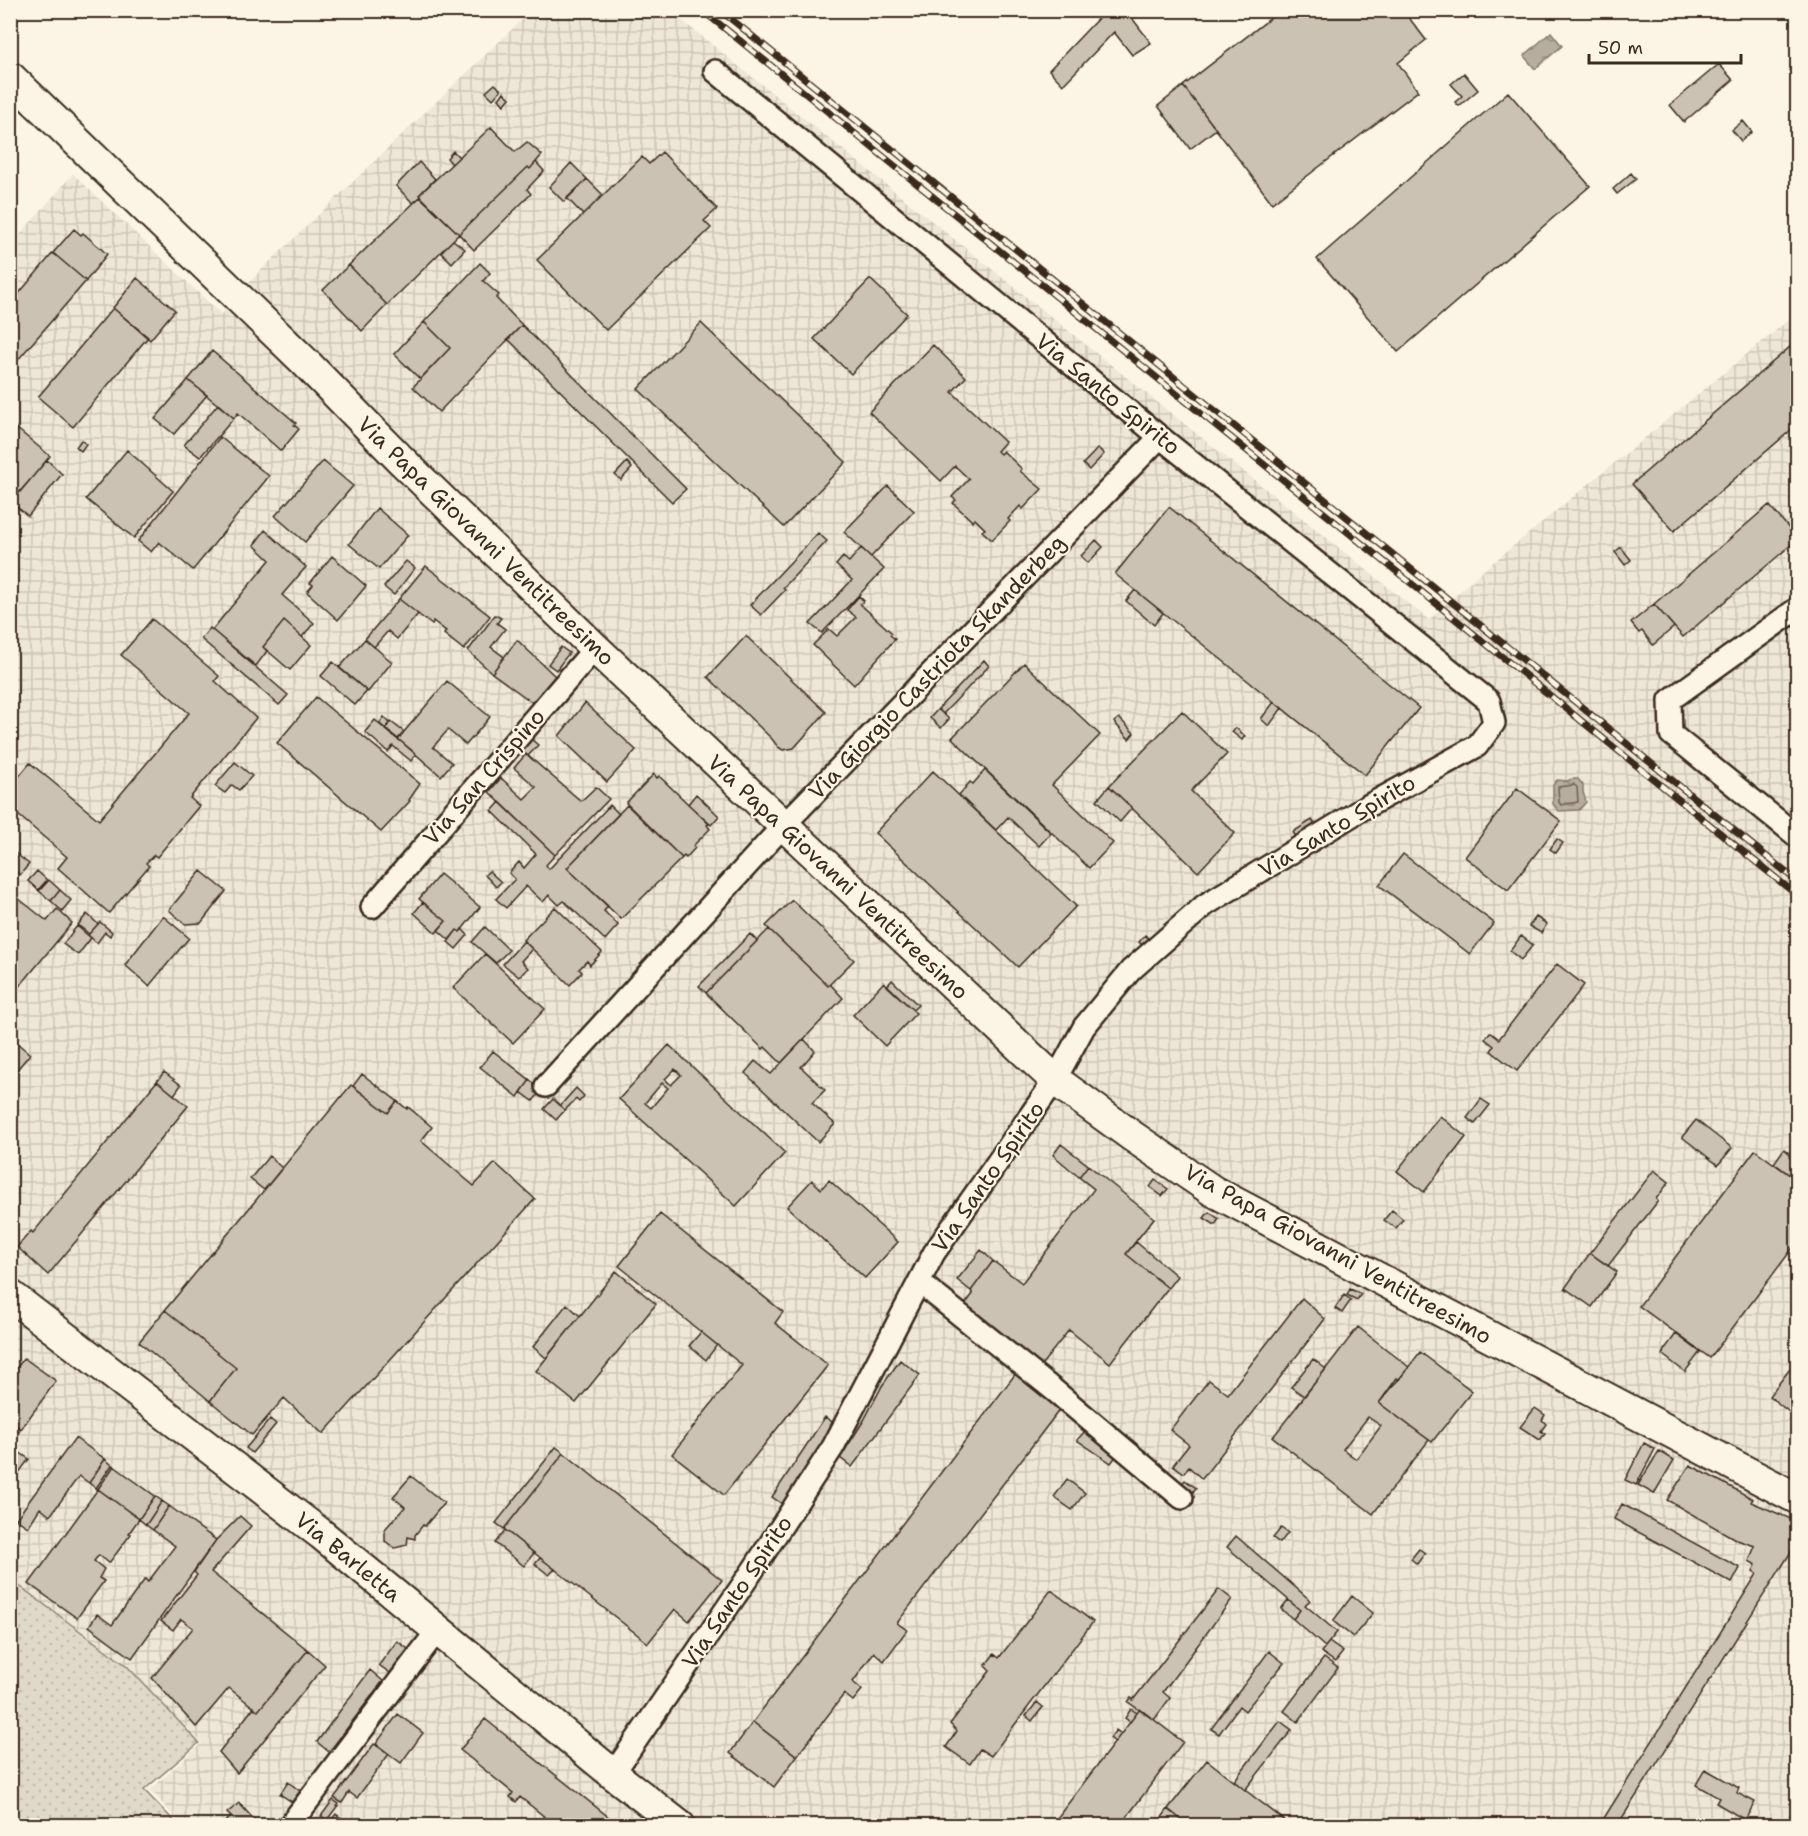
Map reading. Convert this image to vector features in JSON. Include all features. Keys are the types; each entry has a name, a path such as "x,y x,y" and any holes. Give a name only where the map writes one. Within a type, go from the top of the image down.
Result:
{"street":[{"name":"Via Santo Spirito","path":"613,1774 753,1570 833,1447 934,1253 1055,1080 1084,1028 1131,970 1206,905 1364,808 1477,746 1494,723 1489,701 1160,437 715,71"},
{"name":"Via Papa Giovanni Ventitreesimo","path":"10,77 305,362 401,460 595,648 1055,1080 1213,1191 1797,1499"},
{"name":"Via Giorgio Castriota Skanderbeg","path":"546,1086 783,826 1160,437"},
{"path":"1797,608 1670,700 1671,734 1797,837"},
{"name":"Via San Crispino","path":"372,907 595,648"},
{"path":"919,1282 1055,1391 1182,1498"},
{"name":"Via Barletta","path":"10,1295 312,1527 613,1774 680,1826"},
{"path":"288,1826 437,1631"}],"shaded area":[{"path":"531,11 670,11 1429,620 1473,579 1797,313 1797,1825 182,1825 150,1790 202,1743 131,1674 11,1584 10,246 73,174 221,314 260,271"},
{"path":"10,1579 127,1666 199,1743 144,1790 178,1825 11,1825"}],"water":[{"path":"1551,32 1562,46 1535,69 1524,56"},
{"path":"1578,779 1583,785 1586,802 1579,810 1559,811 1553,804 1553,785 1557,780"}],"building":[{"path":"1106,10 1126,10 1151,43 1132,55 1114,32 1063,85 1049,70"},
{"path":"1281,10 1403,10 1426,40 1398,63 1418,91 1272,203 1183,86"},
{"path":"1719,64 1733,80 1684,122 1670,105"},
{"path":"1464,73 1478,90 1459,106 1455,102 1462,96 1451,84"},
{"path":"495,84 501,90 493,99 486,92"},
{"path":"1183,86 1216,129 1190,149 1158,106"},
{"path":"504,92 510,98 504,105 499,99"},
{"path":"1508,92 1590,186 1398,352 1317,259"},
{"path":"1743,121 1752,132 1741,141 1732,130"},
{"path":"491,127 515,152 527,142 542,155 530,169 528,167 459,234 419,195"},
{"path":"453,151 459,157 452,164 447,158"},
{"path":"662,152 717,209 704,221 711,228 606,330 537,260 642,157 649,164"},
{"path":"419,162 435,179 413,203 396,186"},
{"path":"536,162 544,171 527,189 531,194 474,250 459,234 528,167 530,169"},
{"path":"571,163 587,179 564,202 549,187"},
{"path":"1631,173 1636,179 1617,194 1613,189"},
{"path":"587,179 603,195 583,215 567,198"},
{"path":"420,197 459,234 387,305 349,265"},
{"path":"74,229 81,235 83,233 107,254 86,281 53,253"},
{"path":"453,240 465,249 452,263 441,252"},
{"path":"53,253 86,281 10,369 10,304"},
{"path":"480,263 490,273 483,281 499,295 496,298 522,325 439,412 413,387 450,348 424,322"},
{"path":"349,265 387,305 362,331 323,290"},
{"path":"137,278 175,310 150,340 113,308"},
{"path":"870,279 907,314 851,374 814,339"},
{"path":"113,308 148,337 73,427 38,397"},
{"path":"424,322 450,348 420,379 394,354"},
{"path":"701,323 846,462 784,527 638,389"},
{"path":"522,325 686,489 672,502 508,339"},
{"path":"1798,340 1798,424 1674,531 1632,484"},
{"path":"933,345 966,377 952,392 1005,442 997,451 1000,454 1003,451 1022,469 1020,471 1042,489 1023,509 1020,506 1008,519 1010,521 992,540 982,531 985,529 975,519 972,521 953,503 956,500 952,497 969,479 955,466 941,481 869,412"},
{"path":"212,351 296,423 294,425 299,429 281,451 238,413 234,418 188,380"},
{"path":"188,380 207,395 174,434 155,419"},
{"path":"218,404 234,418 200,457 184,445"},
{"path":"10,423 50,456 10,504"},
{"path":"220,437 269,476 193,570 159,542 151,552 138,541"},
{"path":"81,440 86,444 81,451 76,447"},
{"path":"1098,448 1104,454 1089,470 1083,464"},
{"path":"127,450 173,491 134,538 86,499"},
{"path":"47,460 62,474 28,516 11,502"},
{"path":"323,461 353,486 305,542 275,516"},
{"path":"627,462 632,468 621,480 615,475"},
{"path":"888,486 914,511 871,557 844,532"},
{"path":"1769,505 1798,539 1683,637 1654,604"},
{"path":"1169,507 1419,708 1365,775 1115,574"},
{"path":"377,508 408,535 379,569 349,544"},
{"path":"265,530 306,567 282,595 314,623 302,637 284,621 263,647 267,651 256,666 212,630 270,560 254,545"},
{"path":"818,533 827,541 761,615 750,605"},
{"path":"1096,540 1103,547 1088,563 1081,556"},
{"path":"1621,547 1631,560 1625,565 1615,552"},
{"path":"861,548 884,569 822,633 810,624 852,580 836,565 843,557 849,562"},
{"path":"332,556 366,586 338,620 307,592 313,585 310,583"},
{"path":"406,561 415,568 394,595 384,587"},
{"path":"426,566 490,616 464,650 444,634 446,631 433,621 432,625 399,599"},
{"path":"1135,590 1163,613 1154,625 1126,601"},
{"path":"859,596 864,601 860,604 892,633 890,635 895,639 854,685 813,645 829,629 837,636 856,617 847,610"},
{"path":"399,599 418,614 397,639 388,631 374,647 365,639"},
{"path":"1654,604 1674,627 1653,645 1642,631 1639,633 1631,623"},
{"path":"495,615 501,618 497,623 505,629 491,647 504,657 492,673 468,651"},
{"path":"152,619 219,676 215,681 256,718 190,798 199,806 157,857 154,855 146,863 149,866 109,913 58,868 67,857 10,808 10,787 30,763 99,820 189,713 121,655"},
{"path":"284,621 311,645 290,670 263,647"},
{"path":"210,628 288,695 279,705 201,639"},
{"path":"746,636 826,712 794,748 783,750 778,747 708,677"},
{"path":"365,639 392,662 368,692 339,668"},
{"path":"517,640 555,676 533,703 492,673"},
{"path":"561,647 569,653 556,670 548,664"},
{"path":"984,660 989,666 943,714 938,709"},
{"path":"333,662 367,691 355,705 321,676"},
{"path":"1024,663 1100,735 1052,785 1113,843 1089,868 952,738"},
{"path":"447,681 490,717 466,745 448,730 433,747 452,763 441,776 398,739"},
{"path":"316,697 420,784 410,801 381,832 277,743"},
{"path":"1274,702 1282,708 1269,726 1261,719"},
{"path":"585,703 636,750 607,782 559,736"},
{"path":"938,709 949,719 941,728 930,718"},
{"path":"1182,711 1227,754 1191,791 1235,833 1198,872 1109,786"},
{"path":"384,717 390,723 385,729 379,724"},
{"path":"1119,718 1134,733 1129,739 1114,722"},
{"path":"375,720 416,754 411,761 393,746 388,752 365,732"},
{"path":"391,722 404,732 398,740 385,729"},
{"path":"1236,728 1245,736 1242,740 1232,732"},
{"path":"531,739 538,745 528,756 522,751"},
{"path":"526,754 581,801 596,787 609,799 555,855 489,792 501,778 524,799 536,787 514,768"},
{"path":"235,762 252,776 239,790 232,785 225,793 215,786"},
{"path":"985,770 1051,833 1039,846 1008,817 996,830 959,795"},
{"path":"933,771 1076,906 1018,967 875,833"},
{"path":"654,774 657,778 659,776 709,824 707,825 710,829 693,846 695,848 686,858 684,856 682,858 626,803"},
{"path":"1109,786 1132,808 1120,822 1097,800"},
{"path":"1517,788 1561,821 1508,890 1465,857"},
{"path":"696,794 719,816 711,825 688,804"},
{"path":"500,802 555,855 546,865 549,869 610,805 619,814 567,868 608,906 604,911 618,925 605,940 564,901 559,905 549,895 543,902 526,886 506,908 496,899 515,879 509,873 519,862 524,868 536,854 492,811"},
{"path":"627,805 682,858 621,919 567,868"},
{"path":"1312,820 1317,828 1298,840 1293,832"},
{"path":"1557,839 1563,843 1556,853 1550,849"},
{"path":"10,849 29,864 20,875 10,867"},
{"path":"1403,854 1494,923 1470,954 1379,885"},
{"path":"37,871 47,880 38,890 28,881"},
{"path":"201,871 226,891 201,923 185,924 169,910"},
{"path":"489,871 501,882 496,887 485,875"},
{"path":"440,874 480,907 460,932 457,930 449,940 438,930 446,921 419,899"},
{"path":"49,880 60,890 51,901 39,891"},
{"path":"60,890 71,900 62,911 51,901"},
{"path":"14,895 47,921 57,909 72,923 10,998 10,899"},
{"path":"792,900 854,960 828,986 766,926"},
{"path":"423,902 446,921 436,933 414,913"},
{"path":"555,907 602,952 590,965 587,961 579,969 582,972 570,985 523,940"},
{"path":"87,914 98,924 89,934 78,925"},
{"path":"163,916 189,938 149,986 125,965"},
{"path":"1536,917 1547,924 1541,933 1529,926"},
{"path":"100,922 112,932 110,936 105,932 97,943 88,935"},
{"path":"77,926 91,938 78,955 63,944"},
{"path":"485,927 509,950 496,963 472,942"},
{"path":"462,929 468,935 456,949 448,942 457,930 460,932"},
{"path":"769,929 843,998 781,1063 765,1047 763,1049 706,993"},
{"path":"750,934 757,941 706,993 699,986"},
{"path":"1145,935 1151,941 1144,947 1139,942"},
{"path":"1521,936 1533,945 1521,960 1510,951"},
{"path":"524,941 532,949 521,961 528,968 519,977 503,964"},
{"path":"485,954 545,1009 513,1043 453,988"},
{"path":"1557,964 1584,985 1517,1071 1491,1051 1494,1046 1485,1039 1490,1032 1499,1039"},
{"path":"892,980 918,1005 913,1010 887,986"},
{"path":"884,982 916,1013 885,1046 853,1015"},
{"path":"10,1037 30,1054 10,1078"},
{"path":"804,1039 815,1051 801,1067 825,1090 812,1103 835,1124 818,1142 745,1073 755,1061 771,1074"},
{"path":"669,1045 785,1153 736,1206 619,1099","holes":["675,1069 681,1075 671,1085 665,1079","662,1083 668,1088 651,1108 645,1103"]},
{"path":"493,1051 530,1080 518,1097 480,1067"},
{"path":"164,1072 181,1085 174,1095 157,1081"},
{"path":"362,1074 397,1101 388,1113 353,1086"},
{"path":"530,1080 542,1090 533,1101 521,1092"},
{"path":"157,1081 188,1106 48,1275 17,1247 31,1231 33,1233"},
{"path":"351,1085 388,1113 397,1101 407,1109 408,1107 432,1127 421,1141 474,1186 495,1163 535,1199 323,1434 284,1398 252,1435 210,1401 236,1368 165,1310"},
{"path":"576,1088 584,1096 579,1102 576,1099 565,1110 560,1106"},
{"path":"553,1099 565,1110 556,1120 544,1109"},
{"path":"1481,1099 1490,1105 1475,1124 1467,1118"},
{"path":"1440,1116 1466,1137 1424,1192 1397,1171"},
{"path":"1696,1120 1732,1148 1718,1165 1682,1137"},
{"path":"1061,1144 1088,1165 1079,1177 1053,1155"},
{"path":"1784,1149 1798,1160 1798,1181 1774,1163"},
{"path":"1755,1150 1798,1181 1798,1241 1710,1358 1639,1306"},
{"path":"269,1156 282,1168 264,1190 250,1179"},
{"path":"1088,1165 1154,1218 1126,1254 1168,1288 1110,1363 1069,1330 1039,1368 964,1306 973,1294 971,1291 993,1261 1022,1283 1094,1189 1079,1177"},
{"path":"1654,1170 1669,1182 1656,1199 1658,1201 1608,1266 1590,1253"},
{"path":"812,1180 821,1189 829,1180 898,1242 865,1278 787,1207"},
{"path":"1155,1180 1168,1189 1162,1196 1150,1187"},
{"path":"1392,1210 1403,1219 1396,1228 1384,1220"},
{"path":"1209,1212 1219,1219 1215,1225 1204,1218"},
{"path":"660,1214 783,1312 775,1323 828,1365 724,1495 672,1454 742,1365 619,1266"},
{"path":"1136,1242 1177,1276 1168,1288 1126,1254"},
{"path":"981,1250 993,1261 971,1291 957,1280"},
{"path":"1590,1253 1617,1272 1592,1307 1565,1288"},
{"path":"616,1271 656,1304 576,1403 536,1371"},
{"path":"1350,1289 1361,1294 1357,1300 1347,1295"},
{"path":"1344,1295 1351,1300 1342,1313 1335,1308"},
{"path":"1302,1298 1325,1319 1202,1479 1189,1467 1184,1473 1173,1465 1189,1445 1170,1430 1209,1380 1228,1394"},
{"path":"567,1304 580,1316 546,1358 533,1347"},
{"path":"165,1310 236,1368 210,1401 139,1342"},
{"path":"1358,1327 1409,1367 1379,1403 1429,1440 1373,1514 1273,1437","holes":["1368,1417 1381,1426 1356,1459 1343,1449"]},
{"path":"701,1332 717,1345 706,1360 689,1346"},
{"path":"1676,1334 1700,1352 1685,1372 1663,1355"},
{"path":"1420,1352 1472,1391 1432,1442 1379,1403"},
{"path":"24,1358 56,1381 21,1429 10,1422 10,1377"},
{"path":"1313,1359 1326,1369 1304,1396 1291,1387"},
{"path":"900,1360 920,1375 852,1467 840,1458"},
{"path":"1795,1368 1798,1370 1798,1419 1769,1396 1790,1369 1793,1371"},
{"path":"1016,1373 1060,1409 897,1623 907,1630 884,1661 874,1652 853,1682 862,1690 853,1701 844,1694 797,1756 753,1722"},
{"path":"1535,1408 1545,1415 1542,1420 1546,1424 1541,1431 1545,1434 1540,1440 1520,1427"},
{"path":"825,1417 838,1426 785,1506 772,1497"},
{"path":"270,1419 276,1424 252,1453 246,1448"},
{"path":"10,1422 21,1429 10,1444"},
{"path":"1086,1430 1117,1455 1111,1463 1077,1440"},
{"path":"75,1438 105,1459 89,1483 79,1476 50,1516 40,1508 28,1527 16,1519"},
{"path":"1644,1443 1655,1449 1636,1485 1625,1480"},
{"path":"10,1446 29,1459 10,1485"},
{"path":"556,1447 564,1453 504,1529 496,1523"},
{"path":"1659,1451 1674,1460 1654,1494 1638,1485"},
{"path":"564,1453 722,1580 689,1621 675,1609 648,1643 504,1529"},
{"path":"105,1459 112,1465 96,1488 89,1483"},
{"path":"112,1465 114,1466 98,1489 96,1488"},
{"path":"1690,1465 1753,1499 1751,1502 1798,1522 1798,1541 1617,1826 1599,1826 1757,1574 1753,1571 1756,1565 1749,1561 1755,1546 1737,1540 1667,1500"},
{"path":"114,1466 155,1496 139,1519 98,1489"},
{"path":"411,1476 444,1503 425,1526 423,1525 415,1535 415,1539 408,1537 407,1545 395,1548 385,1541 385,1529 405,1507 393,1497"},
{"path":"1067,1479 1085,1493 1072,1510 1054,1497"},
{"path":"1185,1480 1196,1488 1191,1494 1180,1486"},
{"path":"98,1489 139,1519 129,1533 131,1534 109,1563 99,1555 94,1561 104,1569 99,1578 104,1581 77,1618 29,1584"},
{"path":"155,1496 162,1501 146,1525 139,1519"},
{"path":"162,1501 169,1506 153,1530 146,1525"},
{"path":"1622,1504 1740,1568 1732,1583 1614,1519"},
{"path":"169,1506 216,1540 132,1658 89,1626 97,1614 112,1625 145,1579 148,1582 175,1546 153,1530"},
{"path":"240,1516 251,1526 211,1572 308,1650 258,1711 229,1688 196,1727 152,1678 193,1628 181,1619 173,1630 161,1621 197,1575 194,1572 216,1540"},
{"path":"1281,1528 1288,1533 1280,1543 1273,1538"},
{"path":"505,1530 534,1553 524,1566 495,1543"},
{"path":"1236,1536 1310,1600 1305,1605 1337,1632 1325,1647 1293,1619 1300,1610 1227,1547"},
{"path":"1419,1549 1425,1553 1417,1564 1411,1559"},
{"path":"540,1558 555,1569 549,1575 535,1564"},
{"path":"1219,1589 1232,1599 1163,1692 1170,1698 1154,1720 1128,1702 1131,1698 1133,1700"},
{"path":"1051,1590 1093,1622 991,1756 980,1749 970,1764 946,1747 957,1731 950,1724 990,1671 985,1666 994,1654 999,1658"},
{"path":"1352,1596 1373,1613 1353,1637 1333,1621"},
{"path":"1288,1600 1300,1610 1293,1619 1281,1609"},
{"path":"397,1641 408,1649 390,1673 379,1665"},
{"path":"1329,1642 1343,1652 1335,1662 1321,1652"},
{"path":"308,1650 325,1665 237,1773 219,1752 254,1707 258,1711"},
{"path":"1269,1651 1284,1663 1245,1711 1239,1706 1219,1734 1211,1729"},
{"path":"1324,1658 1338,1668 1298,1722 1284,1711"},
{"path":"370,1670 383,1681 329,1752 317,1742"},
{"path":"1037,1702 1043,1707 1032,1721 1026,1716"},
{"path":"1131,1709 1137,1713 1130,1722 1125,1718"},
{"path":"1140,1709 1183,1742 1120,1826 1051,1826"},
{"path":"398,1714 423,1733 401,1763 376,1744"},
{"path":"485,1719 620,1826 556,1826 520,1797 516,1802 510,1797 513,1793 460,1750"},
{"path":"1280,1721 1292,1730 1245,1790 1234,1781"},
{"path":"753,1722 797,1756 774,1787 730,1753"},
{"path":"1116,1730 1121,1734 1115,1742 1110,1738"},
{"path":"374,1744 389,1754 357,1798 349,1792 342,1803 334,1798"},
{"path":"1207,1760 1292,1826 1189,1826 1168,1809"},
{"path":"1705,1769 1739,1788 1737,1793 1755,1802 1745,1820 1716,1803 1719,1798 1696,1785"},
{"path":"288,1782 300,1791 292,1802 280,1794"},
{"path":"333,1800 339,1804 327,1820 321,1816"},
{"path":"1798,1802 1798,1826 1784,1826"},
{"path":"239,1803 256,1822 251,1826 226,1826 224,1823 231,1817 227,1813"},
{"path":"1168,1809 1189,1826 1156,1826"},
{"path":"336,1814 341,1818 336,1826 319,1826 323,1820 328,1824"}],"railway":[{"path":"702,10 1798,896"},
{"path":"720,10 1798,882"}]}
